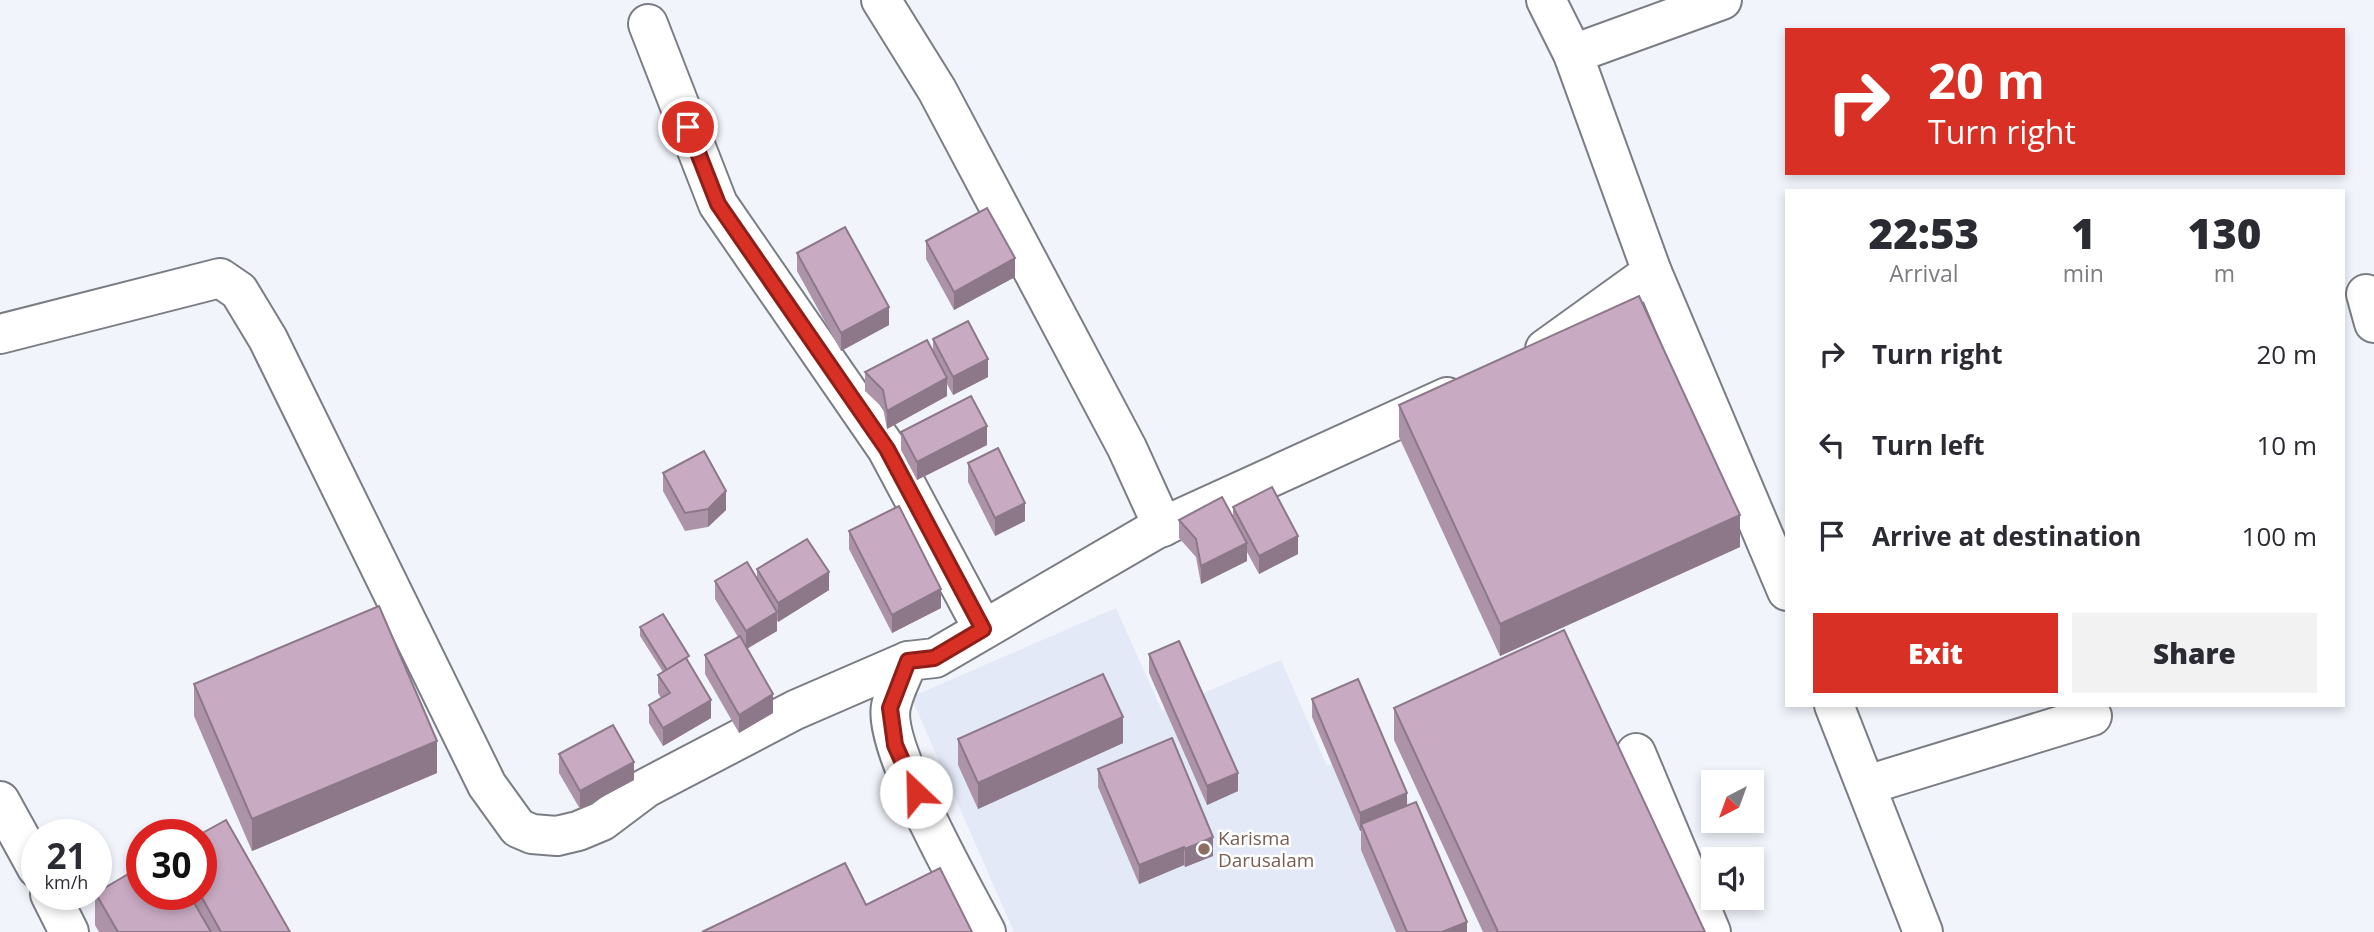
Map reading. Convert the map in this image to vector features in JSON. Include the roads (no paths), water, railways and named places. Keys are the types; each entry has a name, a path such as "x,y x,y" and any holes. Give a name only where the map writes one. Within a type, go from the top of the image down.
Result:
{"street":[{"path":"881,0 937,90 1128,448 1163,527"},
{"path":"1546,0 1573,54 1652,272 1785,586"},
{"path":"1573,54 1722,0"},
{"path":"648,24 718,204 887,449 983,629"},
{"path":"1514,364 1550,347 1652,272"},
{"path":"0,334 220,278 239,291 268,339 487,785 518,828 532,834 557,836 602,821 646,788 794,710 908,661 934,658 1163,527 1478,382"},
{"path":"908,661 890,708 895,745 926,816 986,932"},
{"path":"1835,707 1923,932"},
{"path":"1867,785 2092,716"},
{"path":"1636,753 1711,932"},
{"path":"0,801 21,839"},
{"path":"58,910 69,932"}],"place":[{"name":"Karisma Darusalam","path":"1204,849"}]}
